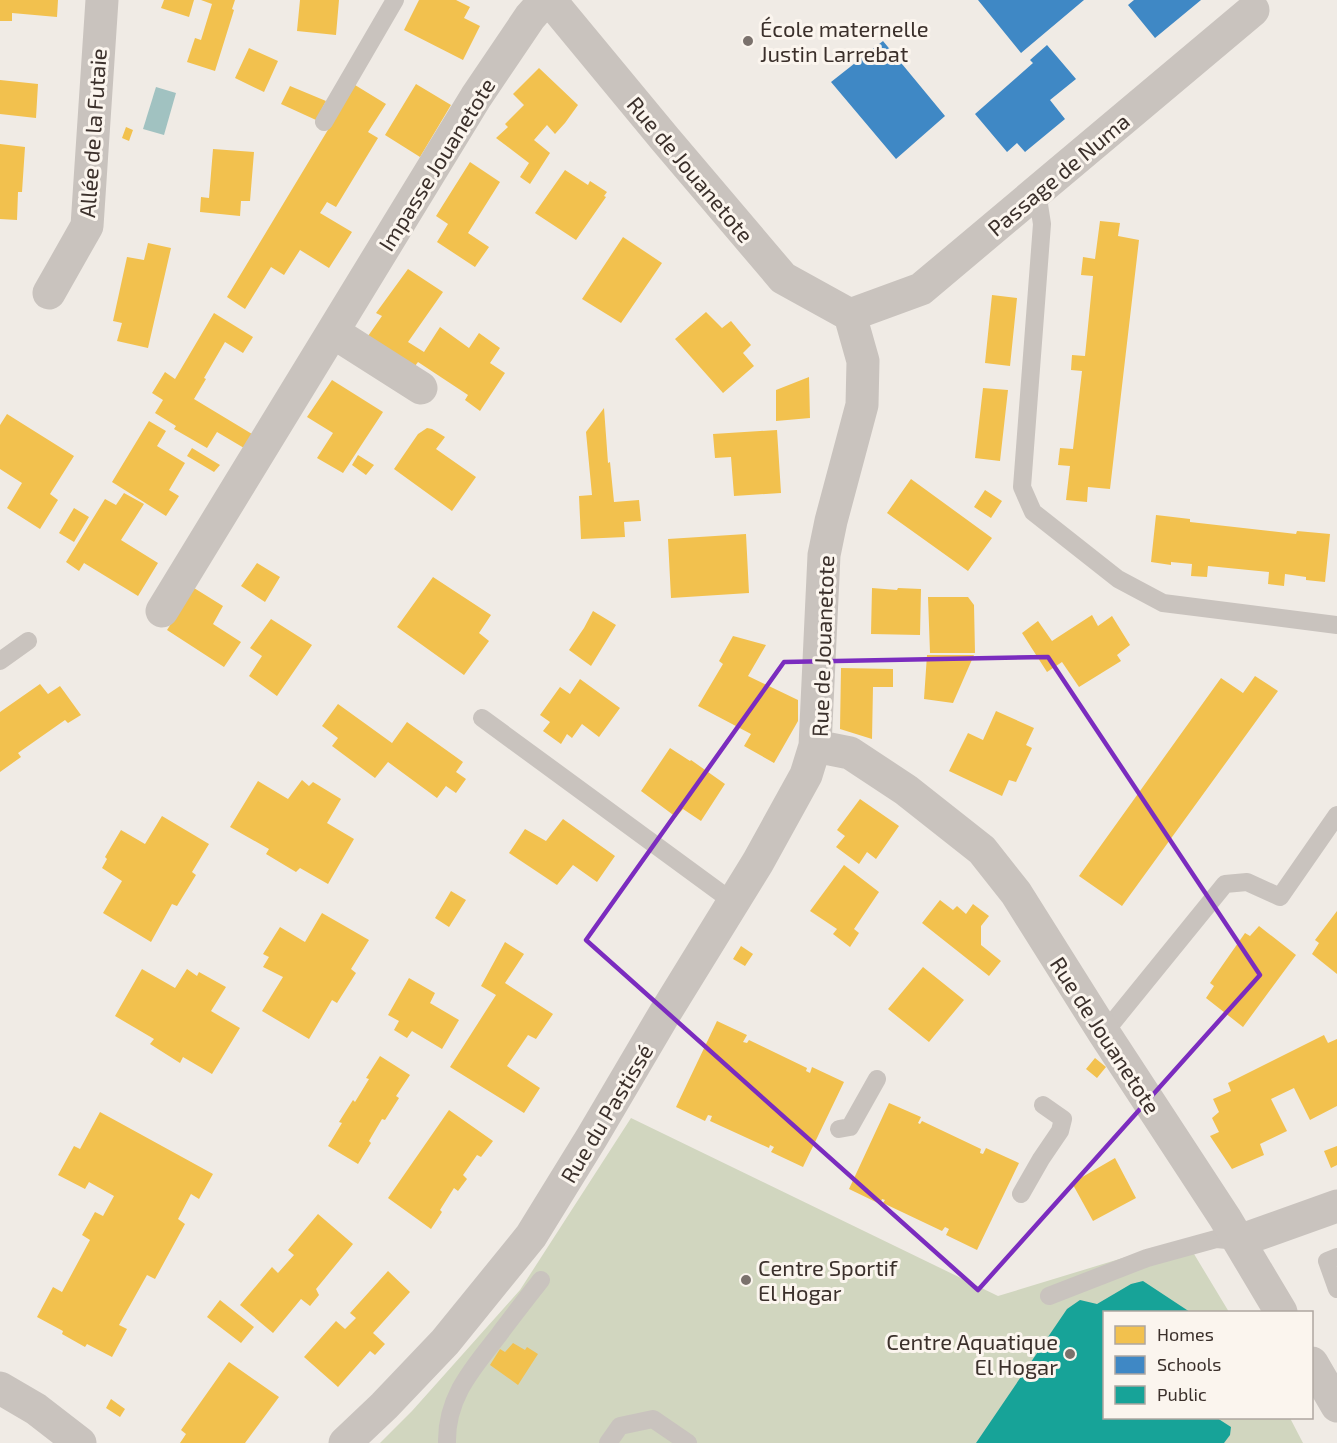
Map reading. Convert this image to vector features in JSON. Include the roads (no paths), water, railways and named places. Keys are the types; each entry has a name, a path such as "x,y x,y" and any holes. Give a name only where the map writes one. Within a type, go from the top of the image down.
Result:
{"street":[{"name":"Allée de la Futaie","path":"49,293 87,226 102,0"},
{"name":"Impasse Jouanetote","path":"162,611 476,97 530,17 545,0"},
{"name":"Rue de Jouanetote","path":"550,0 783,278 850,315 863,361 862,405 824,555 815,746 850,753 906,790 982,850 1016,893 1239,1241 1280,1311"},
{"name":"Passage de Numa","path":"850,315 921,289 1253,10"},
{"path":"333,332 421,388"},
{"name":"Rue du Pastissé","path":"345,1443 445,1342 531,1236 758,862 806,775 815,746"},
{"path":"1239,1241 1337,1206"},
{"path":"1313,1366 1337,1406"},
{"path":"0,1388 36,1409 80,1443"}],"lane":[{"path":"324,122 394,0"},
{"path":"1037,192 1042,224 1022,487 1033,512 1118,579 1162,603 1337,625"},
{"path":"0,661 28,641"},
{"path":"482,718 733,902"},
{"path":"1104,1033 1225,884 1247,882 1280,897 1337,815"},
{"path":"838,1129 850,1127 877,1079"},
{"path":"1021,1194 1060,1131 1063,1119 1043,1105"},
{"path":"1049,1296 1148,1258 1216,1239 1239,1241"},
{"path":"1337,1257 1327,1261 1337,1289"},
{"path":"447,1443 446,1428 451,1408 463,1382 541,1280"},
{"path":"608,1443 620,1426 653,1419 688,1443"}],"water":[{"path":"156,87 176,93 164,135 143,129"}],"place":[{"name":"École maternelle Justin Larrebat","path":"748,41"},
{"name":"Centre Sportif El Hogar","path":"746,1280"},
{"name":"Centre Aquatique El Hogar","path":"1070,1354"}]}
